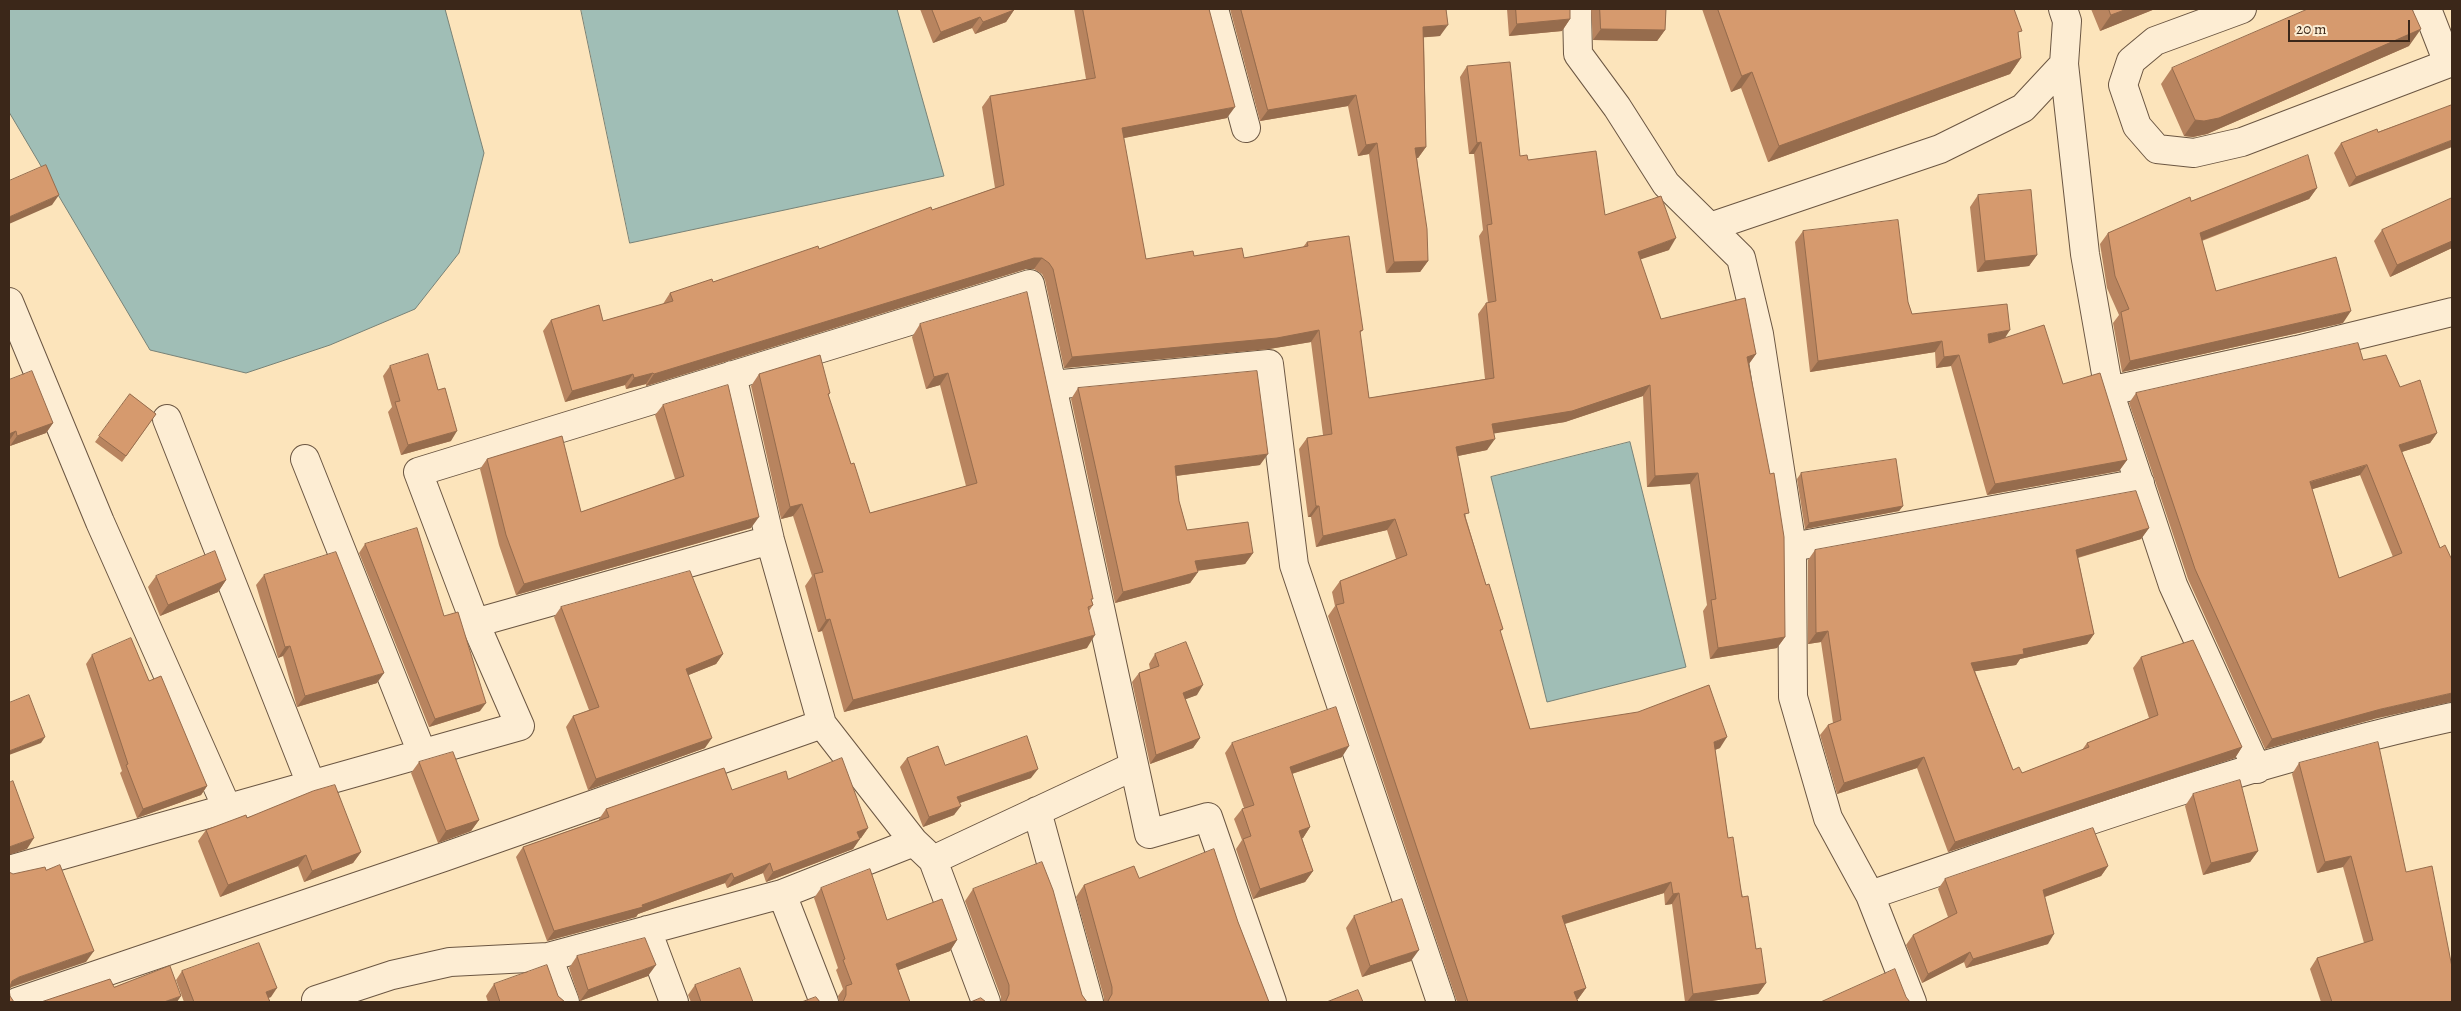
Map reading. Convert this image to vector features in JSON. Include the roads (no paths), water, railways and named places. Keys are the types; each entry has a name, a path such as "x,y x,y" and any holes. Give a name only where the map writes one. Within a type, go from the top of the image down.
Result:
{"street":[{"path":"1214,9 1246,128"},
{"path":"1578,9 1578,54 1616,107 1666,184 1741,258 1759,334 1792,547 1793,697 1828,818 1870,895 1912,1002"},
{"path":"2063,9 2067,21 2064,64 2085,254 2109,391 2173,585 2257,769"},
{"path":"2242,9 2155,42 2132,61 2123,84 2137,126 2157,150 2194,153 2242,142 2450,63 2427,9"},
{"path":"1710,227 1940,149 2023,108 2064,64"},
{"path":"9,870 520,726 475,623 418,472 1030,284 1149,834 1208,817 1272,1002"},
{"path":"9,302 19,354 100,522 227,808"},
{"path":"2109,391 2297,350 2452,312"},
{"path":"1052,385 1269,364 1294,565 1441,1002"},
{"path":"732,375 770,540 822,724 924,851 986,1002"},
{"path":"167,419 311,784"},
{"path":"305,459 422,753"},
{"path":"1792,547 2140,483"},
{"path":"475,623 770,540"},
{"path":"1870,895 2165,796 2375,734 2452,718"},
{"path":"28,1000 444,858 822,724"},
{"path":"316,1000 392,975 450,962 548,957 782,894 924,851 1036,811 1134,766"},
{"path":"1036,811 1089,1002"},
{"path":"782,894 824,1002"},
{"path":"647,930 674,1002"},
{"path":"548,957 566,1002"}],"water":[{"path":"9,9 445,9 484,153 459,253 415,309 330,345 246,373 150,350 9,112"},
{"path":"581,9 897,9 944,176 630,243"},
{"path":"1630,442 1686,667 1547,702 1491,477"}]}
